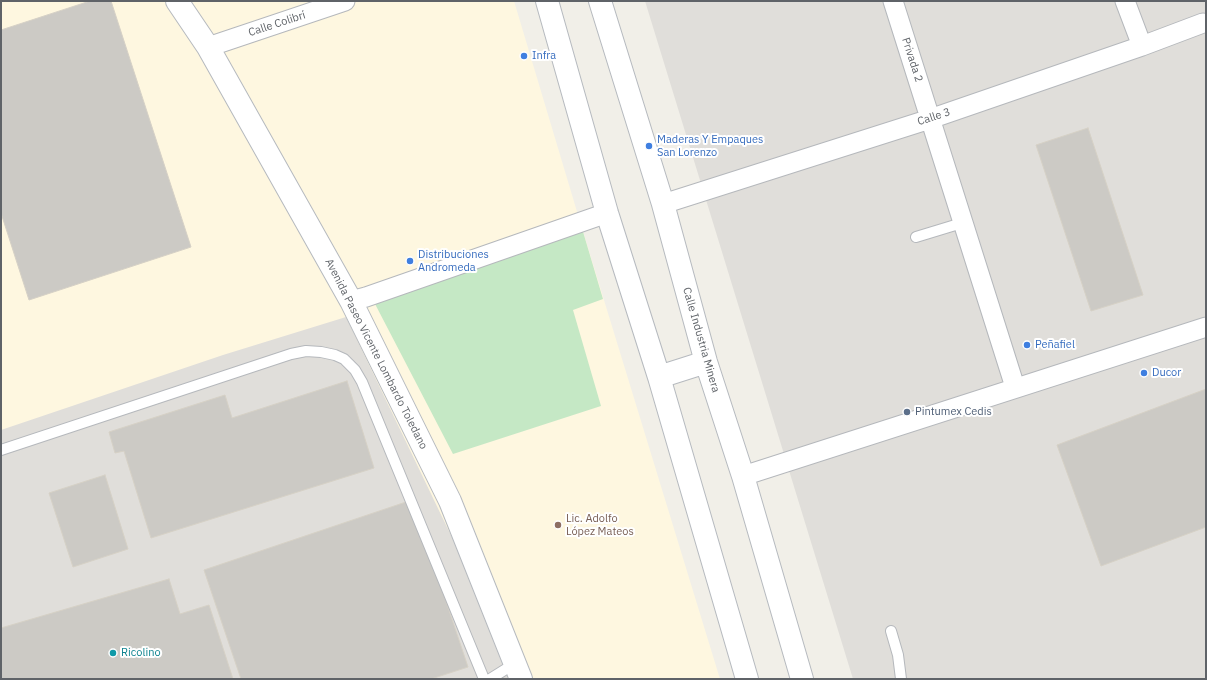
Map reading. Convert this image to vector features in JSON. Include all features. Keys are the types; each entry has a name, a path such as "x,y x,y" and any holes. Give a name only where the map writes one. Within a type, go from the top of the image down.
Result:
{"main road":[{"name":"Avenida Paseo Vicente Lombardo Toledano","path":"178,1 208,46 351,301 450,501 518,672"},
{"path":"547,1 607,213 659,377 747,679"},
{"name":"Calle Industria Minera","path":"600,1 663,204 706,362 743,476 802,679"},
{"path":"659,377 706,362"}],"street":[{"name":"Calle Colibrí","path":"208,46 345,1"},
{"name":"Privada 2","path":"893,1 1015,387"},
{"path":"1125,1 1142,46"},
{"name":"Calle 3","path":"663,204 930,119 1142,46 1203,23"},
{"path":"351,301 607,213"},
{"path":"743,476 1015,387 1206,327"}],"lane":[{"path":"916,237 962,223"},
{"path":"1,450 291,354 306,351 335,355 349,365 362,382 484,679"},
{"path":"891,631 898,655 901,679"},
{"path":"490,679 518,672"}],"shaded area":[{"path":"1,1 514,1 720,679 1,679"},
{"path":"645,1 1206,1 1206,679 853,679"},
{"name":"Ricolino","path":"346,317 520,679 1,679 1,430 223,355"}],"green space":[{"path":"581,225 603,299 573,310 601,406 453,454 374,302"}],"building":[{"path":"90,1 111,1 191,247 29,300 1,213 1,30"},
{"path":"1088,128 1143,295 1091,311 1036,145"},
{"path":"347,381 374,468 151,538 124,451 115,453 109,432 225,395 232,418"},
{"path":"1206,389 1206,527 1101,566 1057,445"},
{"path":"105,475 128,549 73,567 49,493"},
{"path":"412,500 468,667 431,679 241,679 204,570"},
{"name":"Ricolino","path":"169,579 180,614 209,605 233,679 1,679 1,628"}],"place":[{"name":"Infra","path":"524,56"},
{"name":"Maderas Y Empaques San Lorenzo","path":"649,146"},
{"name":"Distribuciones Andromeda","path":"410,261"},
{"name":"Peñafiel","path":"1027,345"},
{"name":"Ducor","path":"1144,373"},
{"name":"Pintumex Cedis","path":"907,412"},
{"name":"Lic. Adolfo López Mateos","path":"558,525"},
{"name":"Ricolino","path":"113,653"}]}
